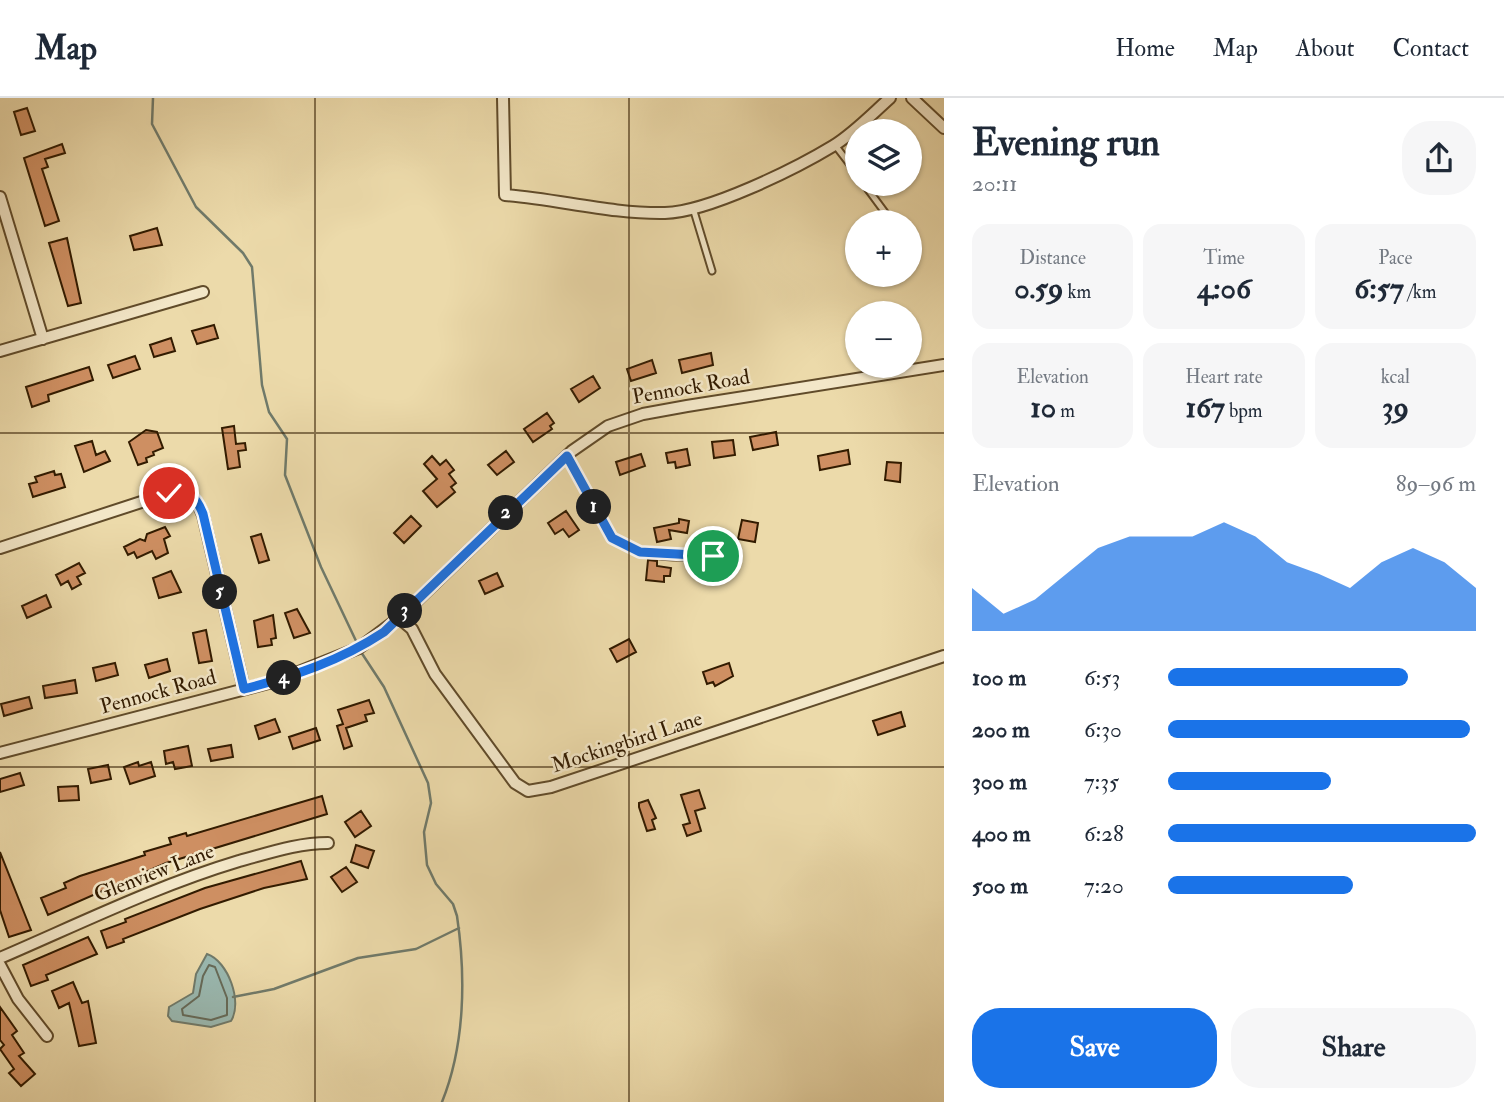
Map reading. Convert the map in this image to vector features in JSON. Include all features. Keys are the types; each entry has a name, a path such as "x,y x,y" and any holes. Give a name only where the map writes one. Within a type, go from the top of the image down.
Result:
{"street":[{"path":"503,98 505,195 546,198 634,212 668,213 693,208 752,186 835,145 890,98"},
{"path":"912,98 944,128"},
{"path":"0,197 43,339"},
{"path":"0,351 203,292"},
{"name":"Pennock Road","path":"0,753 244,689 326,664 359,648 399,618 567,456 608,426 643,414 944,365"},
{"path":"0,548 169,493 187,492 194,496 203,514 244,689"},
{"name":"Mockingbird Lane","path":"399,618 412,629 435,674 515,783 528,791 551,787 944,656"},
{"name":"Glenview Lane","path":"0,958 146,892 280,849 328,843"},
{"path":"0,964 18,999 47,1036"}],"lane":[{"path":"835,145 845,158"},
{"path":"693,208 712,271"},
{"path":"567,456 612,538 640,552 678,556 718,555 729,546"}],"water":[{"path":"207,954 221,965 231,983 235,1004 231,1021 211,1027 172,1021 168,1016 169,1007 193,993 196,974"}],"building":[{"path":"27,108 35,131 21,135 14,112"},
{"path":"62,144 65,153 45,159 48,167 42,169 59,221 45,226 24,158"},
{"path":"157,228 162,245 134,250 130,236"},
{"path":"67,238 81,303 68,306 49,243"},
{"path":"214,325 218,338 197,344 192,331"},
{"path":"171,338 175,351 154,357 150,345"},
{"path":"711,353 713,365 682,373 679,360"},
{"path":"135,356 140,369 113,378 108,365"},
{"path":"652,360 656,373 631,381 627,369"},
{"path":"89,367 93,380 48,395 49,401 32,407 26,387"},
{"path":"593,376 600,388 579,402 571,389"},
{"path":"547,413 554,423 550,426 552,429 533,442 524,429"},
{"path":"234,426 236,444 245,443 246,450 238,451 240,467 228,469 222,428"},
{"path":"146,430 157,432 163,448 146,458 147,462 138,465 129,442"},
{"path":"776,432 778,445 753,450 750,437"},
{"path":"733,440 735,455 714,458 712,442"},
{"path":"92,441 96,455 105,451 110,461 84,472 75,446"},
{"path":"687,449 690,465 676,468 675,462 668,463 666,453"},
{"path":"848,450 850,464 820,470 818,456"},
{"path":"506,451 514,462 497,475 488,465"},
{"path":"641,454 645,466 620,475 616,462"},
{"path":"432,456 440,465 446,460 454,470 449,474 456,483 451,487 455,492 437,507 423,491 437,479 424,464"},
{"path":"887,462 901,463 900,482 885,480"},
{"path":"54,471 55,475 61,474 65,487 33,497 29,484 37,482 35,477"},
{"path":"566,511 579,530 569,537 563,529 555,534 548,523"},
{"path":"411,516 421,526 404,543 394,533"},
{"path":"679,519 689,521 687,533 669,530 671,539 657,542 654,528 679,523"},
{"path":"742,520 758,523 755,542 738,539"},
{"path":"165,527 170,536 164,539 168,553 156,559 152,551 137,558 134,552 128,555 124,547 140,539 145,541 147,534"},
{"path":"261,534 269,560 259,563 251,537"},
{"path":"648,560 657,561 657,566 671,568 670,576 664,576 664,582 646,580"},
{"path":"79,563 85,573 77,577 81,584 72,589 68,581 61,585 56,575"},
{"path":"171,571 181,592 159,598 153,578"},
{"path":"497,573 503,586 485,594 479,581"},
{"path":"46,595 51,607 27,618 22,606"},
{"path":"297,609 310,633 294,638 285,613"},
{"path":"273,615 276,638 271,639 272,645 258,647 254,621"},
{"path":"206,630 212,661 199,663 193,633"},
{"path":"629,639 636,652 617,662 610,649"},
{"path":"167,659 170,671 149,678 145,665"},
{"path":"115,663 118,675 96,681 93,668"},
{"path":"729,663 733,676 715,686 713,682 707,684 703,672"},
{"path":"75,680 77,693 45,698 43,686"},
{"path":"29,697 32,708 4,716 1,704"},
{"path":"369,700 374,713 365,715 367,721 346,728 352,746 344,749 337,726 343,724 338,710"},
{"path":"901,712 905,726 878,735 873,721"},
{"path":"275,719 280,732 259,739 255,726"},
{"path":"316,728 320,740 293,749 289,737"},
{"path":"231,745 233,757 211,761 208,749"},
{"path":"188,746 192,766 175,769 173,762 166,764 164,751"},
{"path":"138,762 139,766 151,762 155,776 130,784 124,767"},
{"path":"108,765 111,779 91,783 88,769"},
{"path":"20,773 24,785 0,792 0,779"},
{"path":"78,786 79,800 59,801 58,787"},
{"path":"699,790 705,808 695,811 701,831 687,836 683,825 690,823 681,795"},
{"path":"322,796 327,814 166,863 48,915 41,898 66,888 64,883 80,876 171,844 169,838 186,833 187,836"},
{"path":"648,800 656,818 652,820 655,829 647,831 639,803"},
{"path":"361,811 371,826 355,837 345,822"},
{"path":"356,845 374,851 368,868 351,862"},
{"path":"0,852 31,930 9,937 0,910"},
{"path":"301,861 307,879 264,888 200,909 123,939 124,942 107,948 101,931 126,922 125,919 205,888"},
{"path":"346,867 357,882 342,892 331,877"},
{"path":"88,937 97,954 46,975 48,980 31,986 23,965"},
{"path":"73,982 82,1003 88,1001 96,1043 79,1046 69,1003 59,1008 52,991"},
{"path":"0,1007 17,1031 12,1035 24,1053 19,1056 35,1074 21,1086 9,1073 14,1069 0,1049 4,1045 0,1040"}],"waterway":[{"path":"153,98 152,124 196,207 243,253 252,267 262,385 269,412 287,439 285,475 321,567 357,643"},
{"path":"361,652 384,687 428,783 431,803 424,832 427,865 436,884 453,904 457,916 462,963 462,1010 455,1057 442,1102"},
{"path":"233,997 274,989 358,958 416,949 459,928"}],"route":[{"path":"169,493 187,492 194,496 203,514 244,689 326,664 384,632 567,456 612,538 640,552 686,557 713,556"}]}
